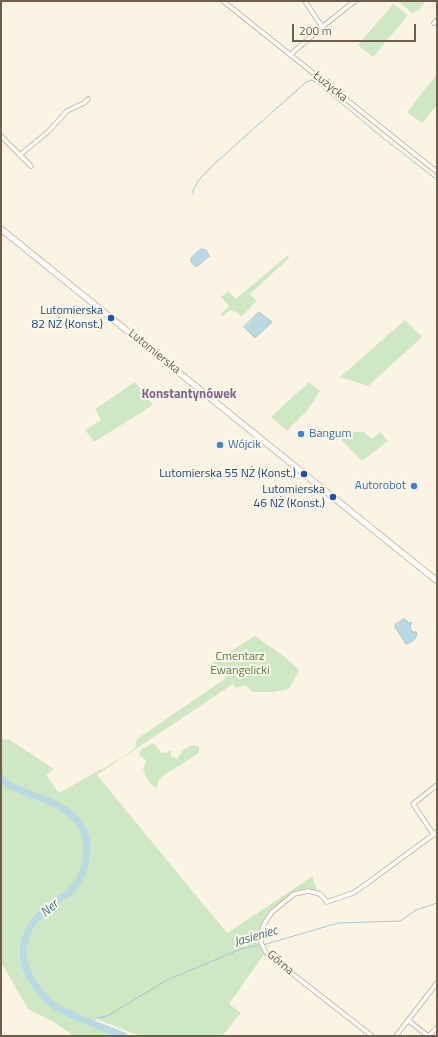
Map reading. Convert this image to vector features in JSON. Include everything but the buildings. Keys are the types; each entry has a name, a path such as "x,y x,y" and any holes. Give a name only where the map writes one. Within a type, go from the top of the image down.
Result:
{"main road":[{"name":"Lutomierska","path":"1,229 437,581"}],"street":[{"name":"Łużycka","path":"223,1 437,172"},
{"path":"305,1 322,27"},
{"path":"290,55 355,1"},
{"path":"20,154 49,131 67,111 84,103 88,99"},
{"path":"1,136 31,166"},
{"path":"435,834 413,804 437,785"},
{"name":"Górna","path":"372,1036 267,954 262,945 261,933 264,924 272,912 294,894 309,891 320,894 327,902 353,893 435,834"},
{"path":"396,1036 437,983"},
{"path":"409,1021 429,1036 437,1027"}],"green space":[{"path":"398,1 426,1 419,10 413,14"},
{"path":"393,4 408,15 373,57 358,45"},
{"path":"437,74 437,105 422,123 407,112"},
{"path":"288,255 289,258 250,294 257,301 241,317 239,313 230,310 223,316 220,314 229,306 221,297 228,291 236,299"},
{"path":"405,320 422,337 368,386 340,377"},
{"path":"135,382 153,405 94,442 85,430 101,420 95,409"},
{"path":"309,382 320,391 306,412 287,431 271,417"},
{"path":"350,432 364,432 372,439 380,432 388,441 362,461 341,440"},
{"name":"Cmentarz Ewangelicki","path":"255,636 284,656 299,670 289,689 272,692 253,692 245,685 236,688 233,684 97,775 227,933 313,876 317,893 309,891 294,894 272,912 264,924 260,940 255,938 265,953 229,1004 241,1013 222,1036 140,1036 97,1018 83,1022 116,1036 74,1036 54,1022 28,1009 1,962 1,739 10,740 54,769 46,775 59,793 123,757 135,748 137,739 226,678 212,663"},
{"path":"154,743 161,752 166,753 171,750 171,758 178,758 184,749 194,745 199,747 199,753 160,778 156,788 148,781 143,769 146,760 139,755 141,749"}],"water":[{"path":"201,249 206,250 209,256 198,266 195,266 191,262 191,258"},
{"path":"259,312 272,322 255,338 244,327"},
{"path":"404,619 409,623 412,622 410,627 412,632 416,632 417,635 414,640 407,644 395,627 395,625"}],"waterway":[{"path":"192,193 198,181 212,166 306,82 312,80 437,180"},
{"name":"Ner","path":"1,778 8,785 51,802 67,811 80,824 86,842 87,853 78,882 70,892 45,910 29,929 25,940 23,953 28,973 39,990 52,1004 78,1018 124,1036"},
{"name":"Jasieniec","path":"263,945 338,923 400,921 416,910 437,903"},
{"name":"Jasieniec","path":"90,1022 97,1018 107,1016 169,979 241,949 260,945"}],"place":[{"name":"Lutomierska 82 NŻ (Konst.)","path":"111,318"},
{"name":"Bangum","path":"301,434"},
{"name":"Wójcik","path":"220,445"},
{"name":"Lutomierska 55 NŻ (Konst.)","path":"304,474"},
{"name":"Autorobot","path":"414,486"},
{"name":"Lutomierska 46 NŻ (Konst.)","path":"333,497"}],"district":[{"name":"Konstantynówek","path":"189,395"}]}
